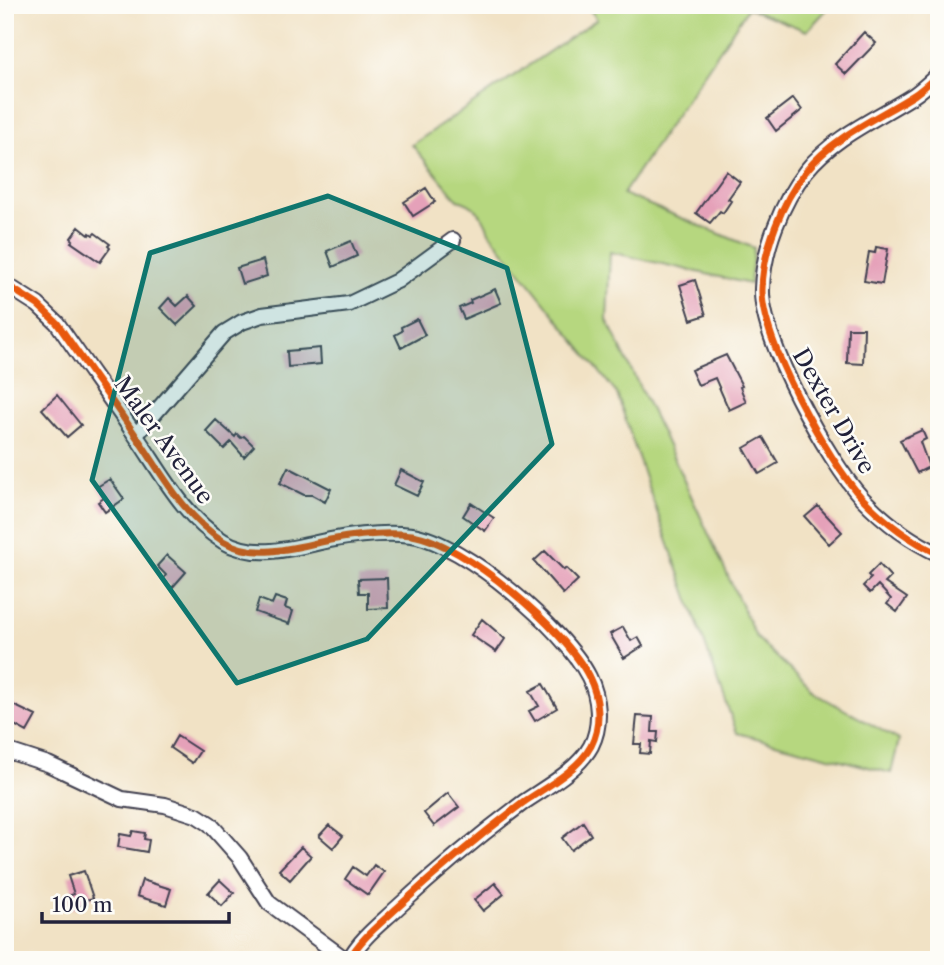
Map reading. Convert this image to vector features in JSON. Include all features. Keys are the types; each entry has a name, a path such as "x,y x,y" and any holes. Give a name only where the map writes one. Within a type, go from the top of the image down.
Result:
{"street":[{"name":"Dexter Drive","path":"939,74 917,93 838,141 808,169 785,205 773,235 761,290 766,321 784,370 836,464 861,497 893,527 939,554"},
{"path":"135,435 224,333 242,322 262,315 349,304 397,281 453,240"},
{"name":"Maler Avenue","path":"5,284 38,305 57,323 185,506 205,527 229,545 261,551 366,535 397,534 429,540 477,567 519,598 567,646 589,676 598,713 594,736 585,754 568,770 488,829 410,896 355,948 348,960"},
{"path":"5,750 48,764 122,799 165,805 196,815 210,824 240,858 270,902 348,960"}],"highlighted area":[{"path":"328,196 507,268 552,444 367,639 237,683 92,480 150,253"}],"green space":[{"path":"586,5 831,5 807,31 748,8 623,194 754,248 750,284 610,252 607,320 756,637 813,692 899,740 891,773 737,733 617,394 489,232 478,212 469,204 458,200 412,145 597,19"}],"building":[{"path":"864,32 876,43 846,74 835,64"},
{"path":"793,98 802,110 776,131 767,118"},
{"path":"726,171 740,182 728,199 731,201 723,213 720,211 710,223 696,213"},
{"path":"426,188 435,202 413,216 404,202"},
{"path":"79,227 89,235 95,233 110,244 100,262 71,242"},
{"path":"351,241 357,256 333,267 327,251"},
{"path":"876,247 888,249 882,284 864,281 869,252 875,253"},
{"path":"263,260 267,276 242,284 237,268"},
{"path":"695,280 706,315 691,320 680,285"},
{"path":"495,289 501,303 464,319 459,308"},
{"path":"188,296 197,306 177,325 160,308 169,298 177,306"},
{"path":"417,319 425,335 401,348 395,335 402,331 401,327"},
{"path":"848,328 864,328 863,364 847,363"},
{"path":"320,348 321,364 288,367 287,351"},
{"path":"726,355 742,386 740,387 746,402 729,410 715,378 698,385 691,370"},
{"path":"57,395 81,425 67,437 42,409"},
{"path":"216,420 235,437 237,434 241,438 244,436 254,446 244,457 231,442 224,449 206,431"},
{"path":"922,430 926,439 920,442 929,467 917,473 900,440"},
{"path":"763,437 778,463 759,474 744,448"},
{"path":"288,467 331,489 325,502 280,483"},
{"path":"401,470 424,482 417,496 394,485"},
{"path":"110,479 124,499 105,512 98,502 104,498 97,487"},
{"path":"471,503 494,518 485,531 463,516"},
{"path":"818,506 842,532 829,544 805,517"},
{"path":"545,551 578,580 563,594 534,561"},
{"path":"167,555 186,572 172,588 163,579 166,575 157,566"},
{"path":"879,564 891,577 885,583 907,598 897,612 887,604 891,599 878,585 870,593 863,586 871,578 868,575"},
{"path":"387,578 388,608 368,609 368,593 359,593 358,579"},
{"path":"275,597 287,601 285,608 293,611 289,624 255,612 259,599 272,604"},
{"path":"482,619 505,639 496,652 471,635"},
{"path":"623,627 631,641 638,637 643,646 624,658 610,634"},
{"path":"543,684 557,708 535,721 529,711 539,706 530,691"},
{"path":"5,701 36,716 27,732 5,720"},
{"path":"637,716 653,717 652,732 658,732 657,742 651,741 650,754 640,753 641,744 634,744"},
{"path":"177,736 200,751 192,763 170,748"},
{"path":"448,793 459,807 434,826 424,813"},
{"path":"583,822 591,835 571,850 562,838"},
{"path":"329,825 343,836 333,848 319,836"},
{"path":"133,831 145,833 144,839 149,840 147,852 118,847 120,834 131,836"},
{"path":"301,847 311,856 290,880 279,870"},
{"path":"374,865 384,872 368,895 345,879 353,867 366,876"},
{"path":"84,871 93,898 86,900 87,904 72,909 68,896 74,894 68,876"},
{"path":"142,880 171,889 166,905 137,896"},
{"path":"220,880 234,893 222,906 208,893"},
{"path":"495,883 504,894 483,911 474,900"}],"cycle path":[{"path":"939,74 914,95 843,138 806,171 789,197 775,227 766,258 762,289 764,311 784,367 798,398 832,457 862,498 879,515 908,537 939,554"},
{"path":"5,284 38,305 57,323 174,493 196,520 223,541 236,547 262,551 289,549 371,534 412,535 434,541 485,571 511,591 559,636 577,657 589,677 597,702 598,720 594,738 585,755 570,770 459,853 371,932 349,960"}]}
